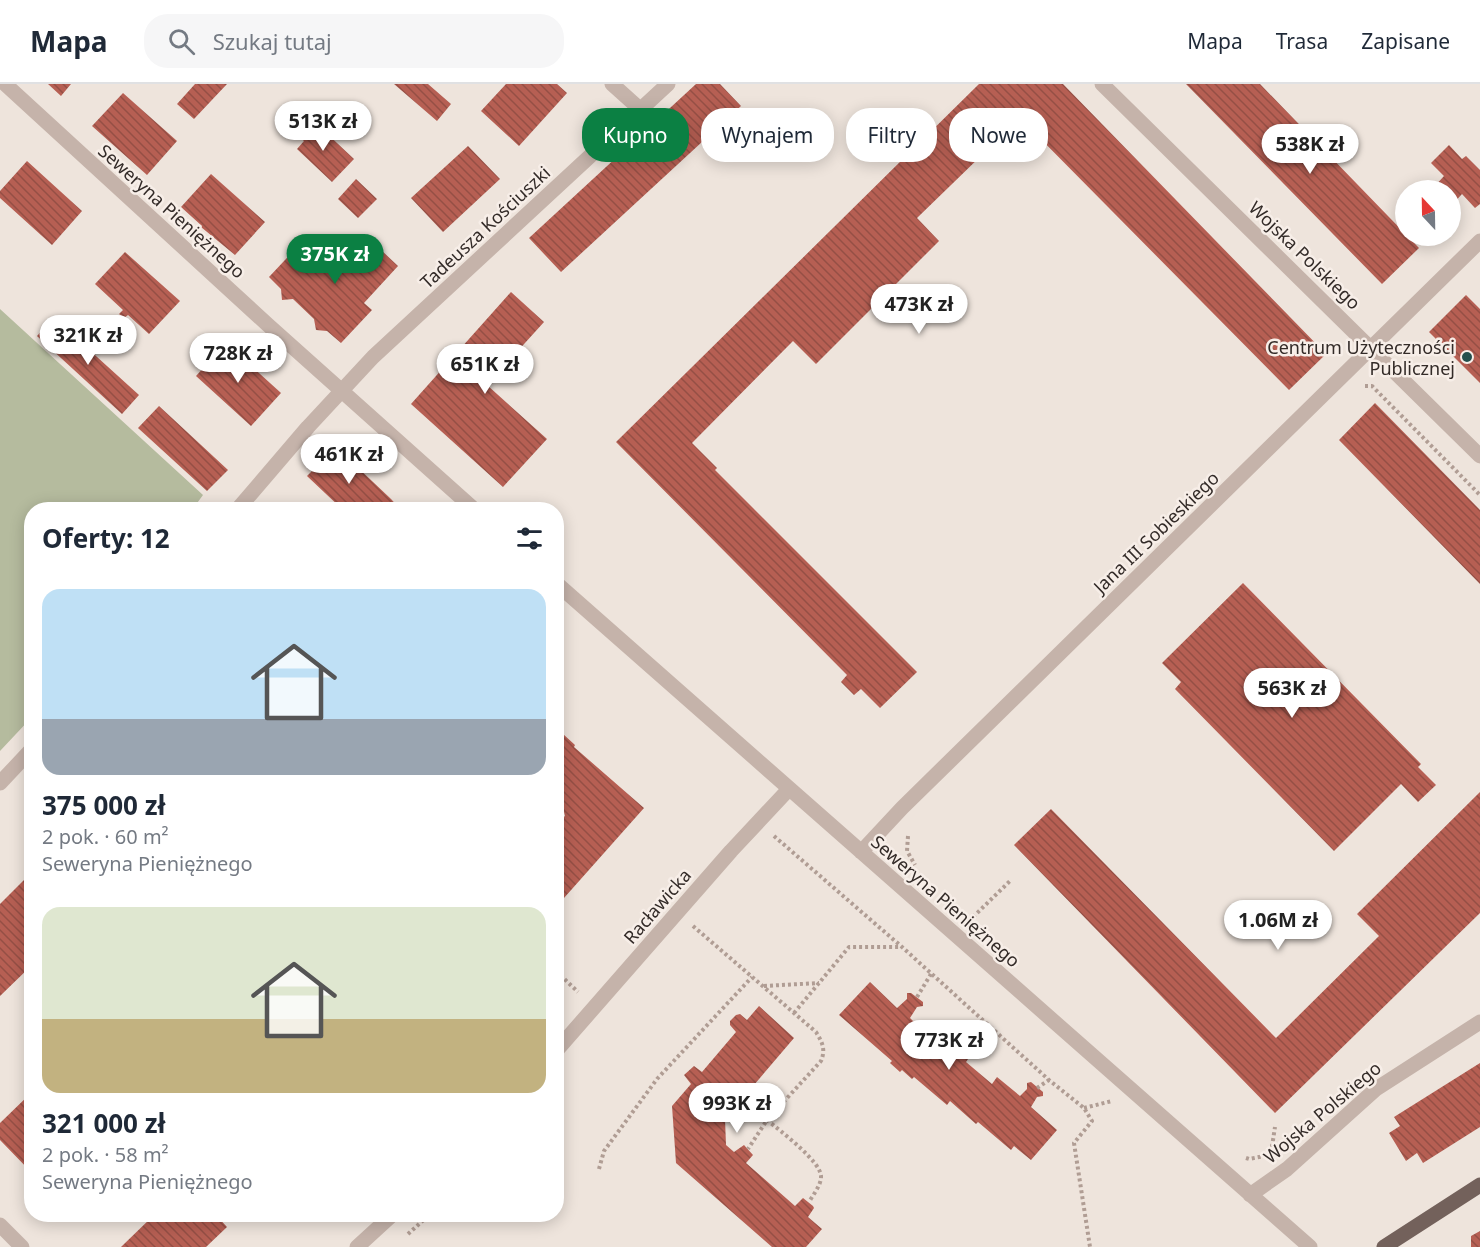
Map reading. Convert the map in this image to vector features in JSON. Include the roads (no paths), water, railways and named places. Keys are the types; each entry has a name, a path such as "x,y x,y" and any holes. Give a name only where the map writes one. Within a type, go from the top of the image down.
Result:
{"main road":[{"path":"1384,1247 1480,1185"}],"street":[{"name":"Seweryna Pieniężnego","path":"5,84 466,502"},
{"path":"612,84 639,108"},
{"name":"Tadeusza Kościuszki","path":"643,108 668,84"},
{"name":"Wojska Polskiego","path":"1102,84 1480,456"},
{"name":"Tadeusza Kościuszki","path":"244,502 308,427 373,357 585,162"},
{"name":"Jana III Sobieskiego","path":"861,852 902,808 1480,242"},
{"name":"Seweryna Pieniężnego","path":"564,590 1310,1247"},
{"path":"0,783 24,758"},
{"name":"Racławicka","path":"564,1042 731,851 789,789"},
{"name":"Wojska Polskiego","path":"1250,1195 1287,1169 1376,1089 1480,1022"},
{"path":"357,1247 384,1222"},
{"path":"0,1225 22,1247"}],"place":[{"name":"Centrum Użyteczności Publicznej","path":"1467,357"}]}
